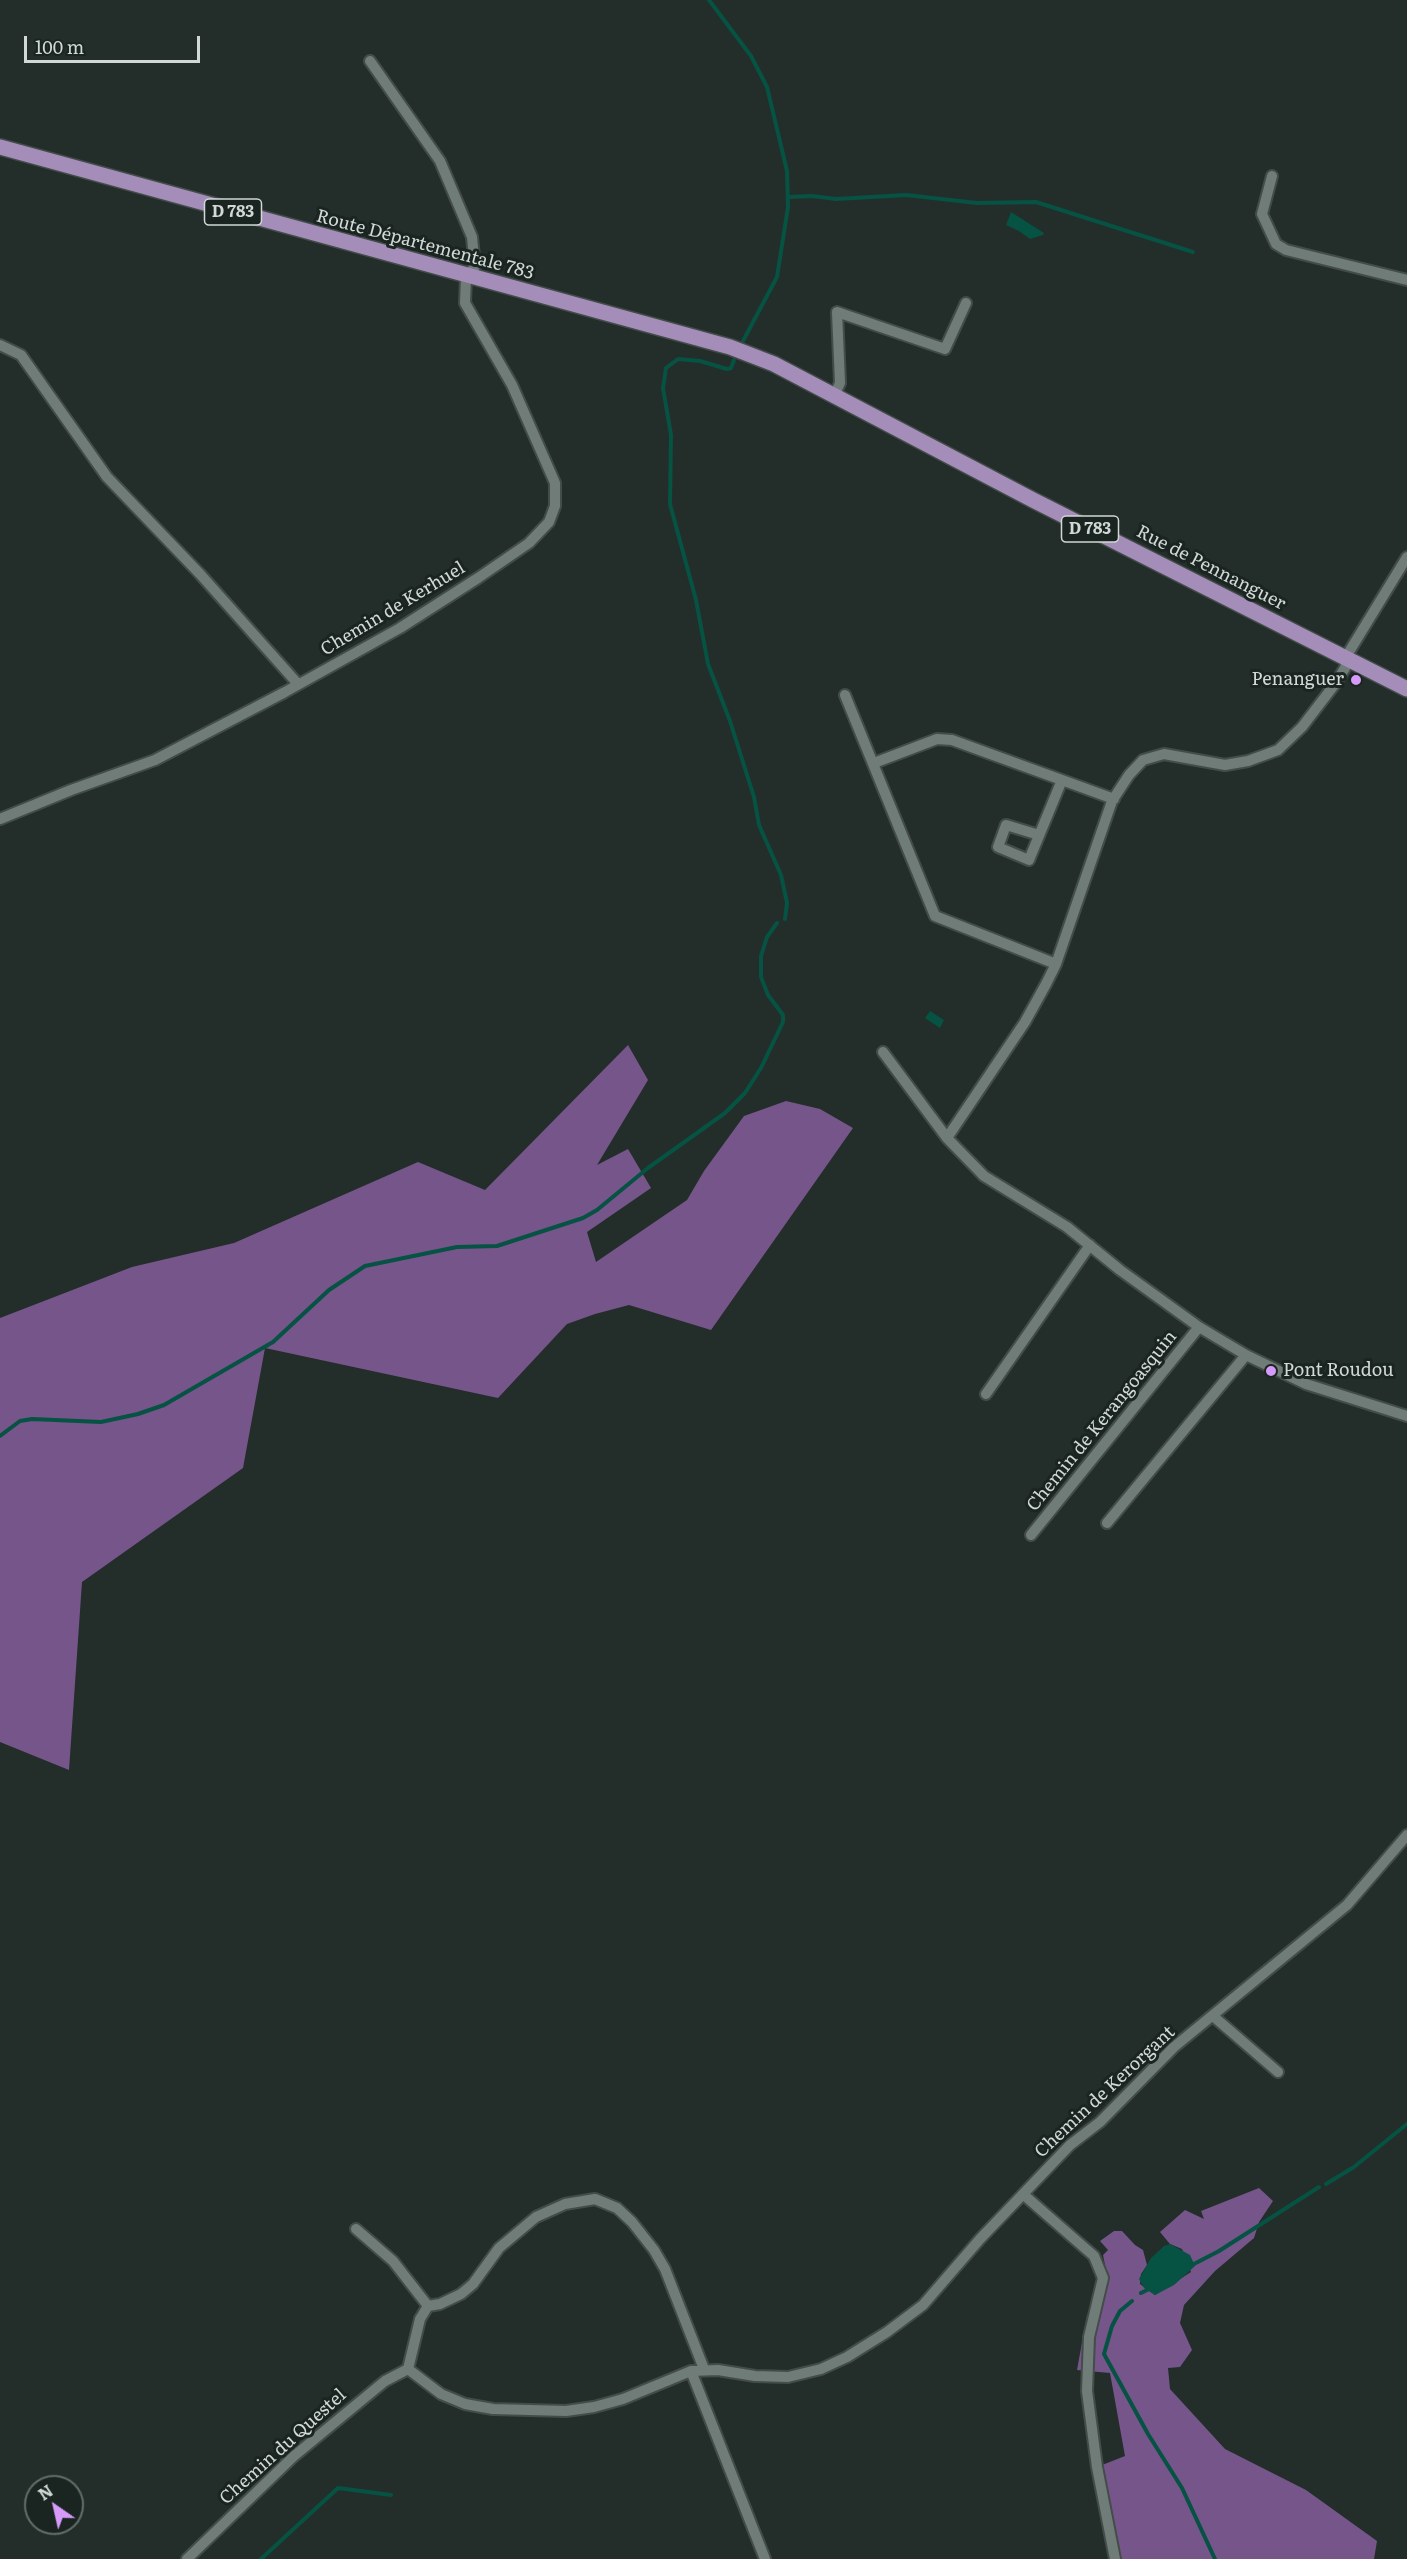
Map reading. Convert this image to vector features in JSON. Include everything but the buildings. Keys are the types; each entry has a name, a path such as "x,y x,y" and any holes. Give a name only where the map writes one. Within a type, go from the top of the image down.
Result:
{"main road":[{"name":"Route Départementale 783","path":"0,147 466,277 730,347 774,364 835,394"},
{"name":"Rue de Pennanguer","path":"835,394 1033,500 1347,659"},
{"name":"D 783","path":"1347,659 1407,689"}],"street":[{"name":"Chemin de Kerhuel","path":"0,819 71,790 155,760 298,684 400,628 478,578 528,543 549,522 555,506 555,483 516,396 465,303 466,277 475,267 472,237 440,161 370,61"},
{"path":"1272,176 1262,214 1276,244 1286,250 1407,280"},
{"path":"835,394 840,383 837,312 945,348 966,303"},
{"path":"0,345 21,356 107,477 200,574 298,684"},
{"path":"947,1138 1025,1022 1056,964 1113,799 1129,775 1143,760 1164,754 1225,765 1248,761 1278,750 1302,728 1335,684 1349,652 1407,557"},
{"path":"845,695 935,916 1056,964"},
{"path":"874,763 938,739 952,740 1113,799"},
{"path":"1039,836 1062,780"},
{"name":"Chemin de Kerangoasquin","path":"883,1052 947,1138 984,1176 1049,1215 1199,1327 1246,1355 1306,1384 1407,1416"},
{"path":"986,1394 1090,1245"},
{"name":"Chemin de Kerangoasquin","path":"1031,1535 1199,1327"},
{"path":"1107,1523 1246,1355"},
{"name":"Chemin de Kerorgant","path":"1023,2195 1080,2136 1112,2111 1154,2064 1347,1905 1407,1835"},
{"path":"1213,2016 1278,2072"},
{"path":"1080,2136 1085,2122"},
{"path":"704,2369 671,2284 654,2250 632,2222 616,2208 595,2199 565,2204 536,2217 499,2248 473,2284 461,2294 440,2304 428,2306 420,2319 408,2369 441,2394 465,2404 493,2409 547,2411 594,2408 691,2371 704,2369 788,2377 821,2368 847,2357 887,2332 923,2305 980,2239 1023,2195 1094,2256 1103,2278 1089,2337 1087,2391 1097,2467 1115,2559"},
{"path":"356,2229 393,2261 428,2306"},
{"name":"Chemin du Questel","path":"187,2559 294,2456 385,2381 408,2369"},
{"path":"691,2371 765,2559"}],"shaded area":[{"path":"1011,212 1044,233 1043,235 1030,239 1006,225"},
{"path":"930,1011 944,1020 940,1028 925,1018"},
{"path":"628,1045 648,1080 597,1165 628,1149 651,1188 587,1232 596,1262 687,1200 704,1171 744,1116 786,1101 820,1109 853,1128 711,1330 629,1305 595,1314 567,1324 498,1398 265,1348 243,1468 82,1582 69,1770 0,1742 0,1318 132,1267 234,1243 418,1162 485,1190"},
{"path":"1259,2188 1273,2201 1259,2222 1254,2238 1215,2271 1184,2305 1180,2323 1192,2350 1180,2367 1168,2368 1170,2389 1225,2449 1306,2490 1377,2541 1374,2559 1120,2559 1097,2467 1125,2456 1110,2373 1077,2370 1087,2315 1098,2309 1107,2275 1103,2255 1108,2250 1100,2241 1114,2231 1122,2231 1143,2250 1147,2265 1141,2274 1140,2284 1155,2295 1191,2272 1182,2249 1170,2244 1160,2232 1185,2210 1204,2219 1201,2211"},
{"path":"1170,2244 1190,2255 1195,2266 1174,2285 1155,2295 1144,2288 1139,2279 1151,2258 1164,2246"}],"waterway":[{"path":"709,0 751,56 767,87 787,171 788,207 777,277 743,341"},
{"path":"789,197 812,196 836,199 906,195 977,203 1036,202 1193,252"},
{"path":"734,360 731,368 727,369 700,361 678,359 666,368 663,388 671,435 670,504 696,600 708,664 730,721 754,797 759,825 781,875 787,903 785,919"},
{"path":"0,1436 20,1421 32,1419 101,1422 138,1414 164,1405 273,1342 329,1290 365,1266 457,1247 497,1246 583,1218 597,1210 648,1168 725,1113 745,1093 761,1068 783,1022 783,1015 768,995 761,977 761,956 767,937 777,923"},
{"path":"1326,2184 1354,2167 1407,2124"},
{"path":"1192,2265 1219,2251 1319,2187"},
{"path":"1141,2293 1149,2289"},
{"path":"1132,2301 1120,2311 1112,2326 1104,2354 1148,2434 1182,2488 1215,2559"},
{"path":"261,2559 338,2488 391,2495"}],"place":[{"name":"Penanguer","path":"1356,680"},
{"name":"Pont Roudou","path":"1271,1371"}]}
